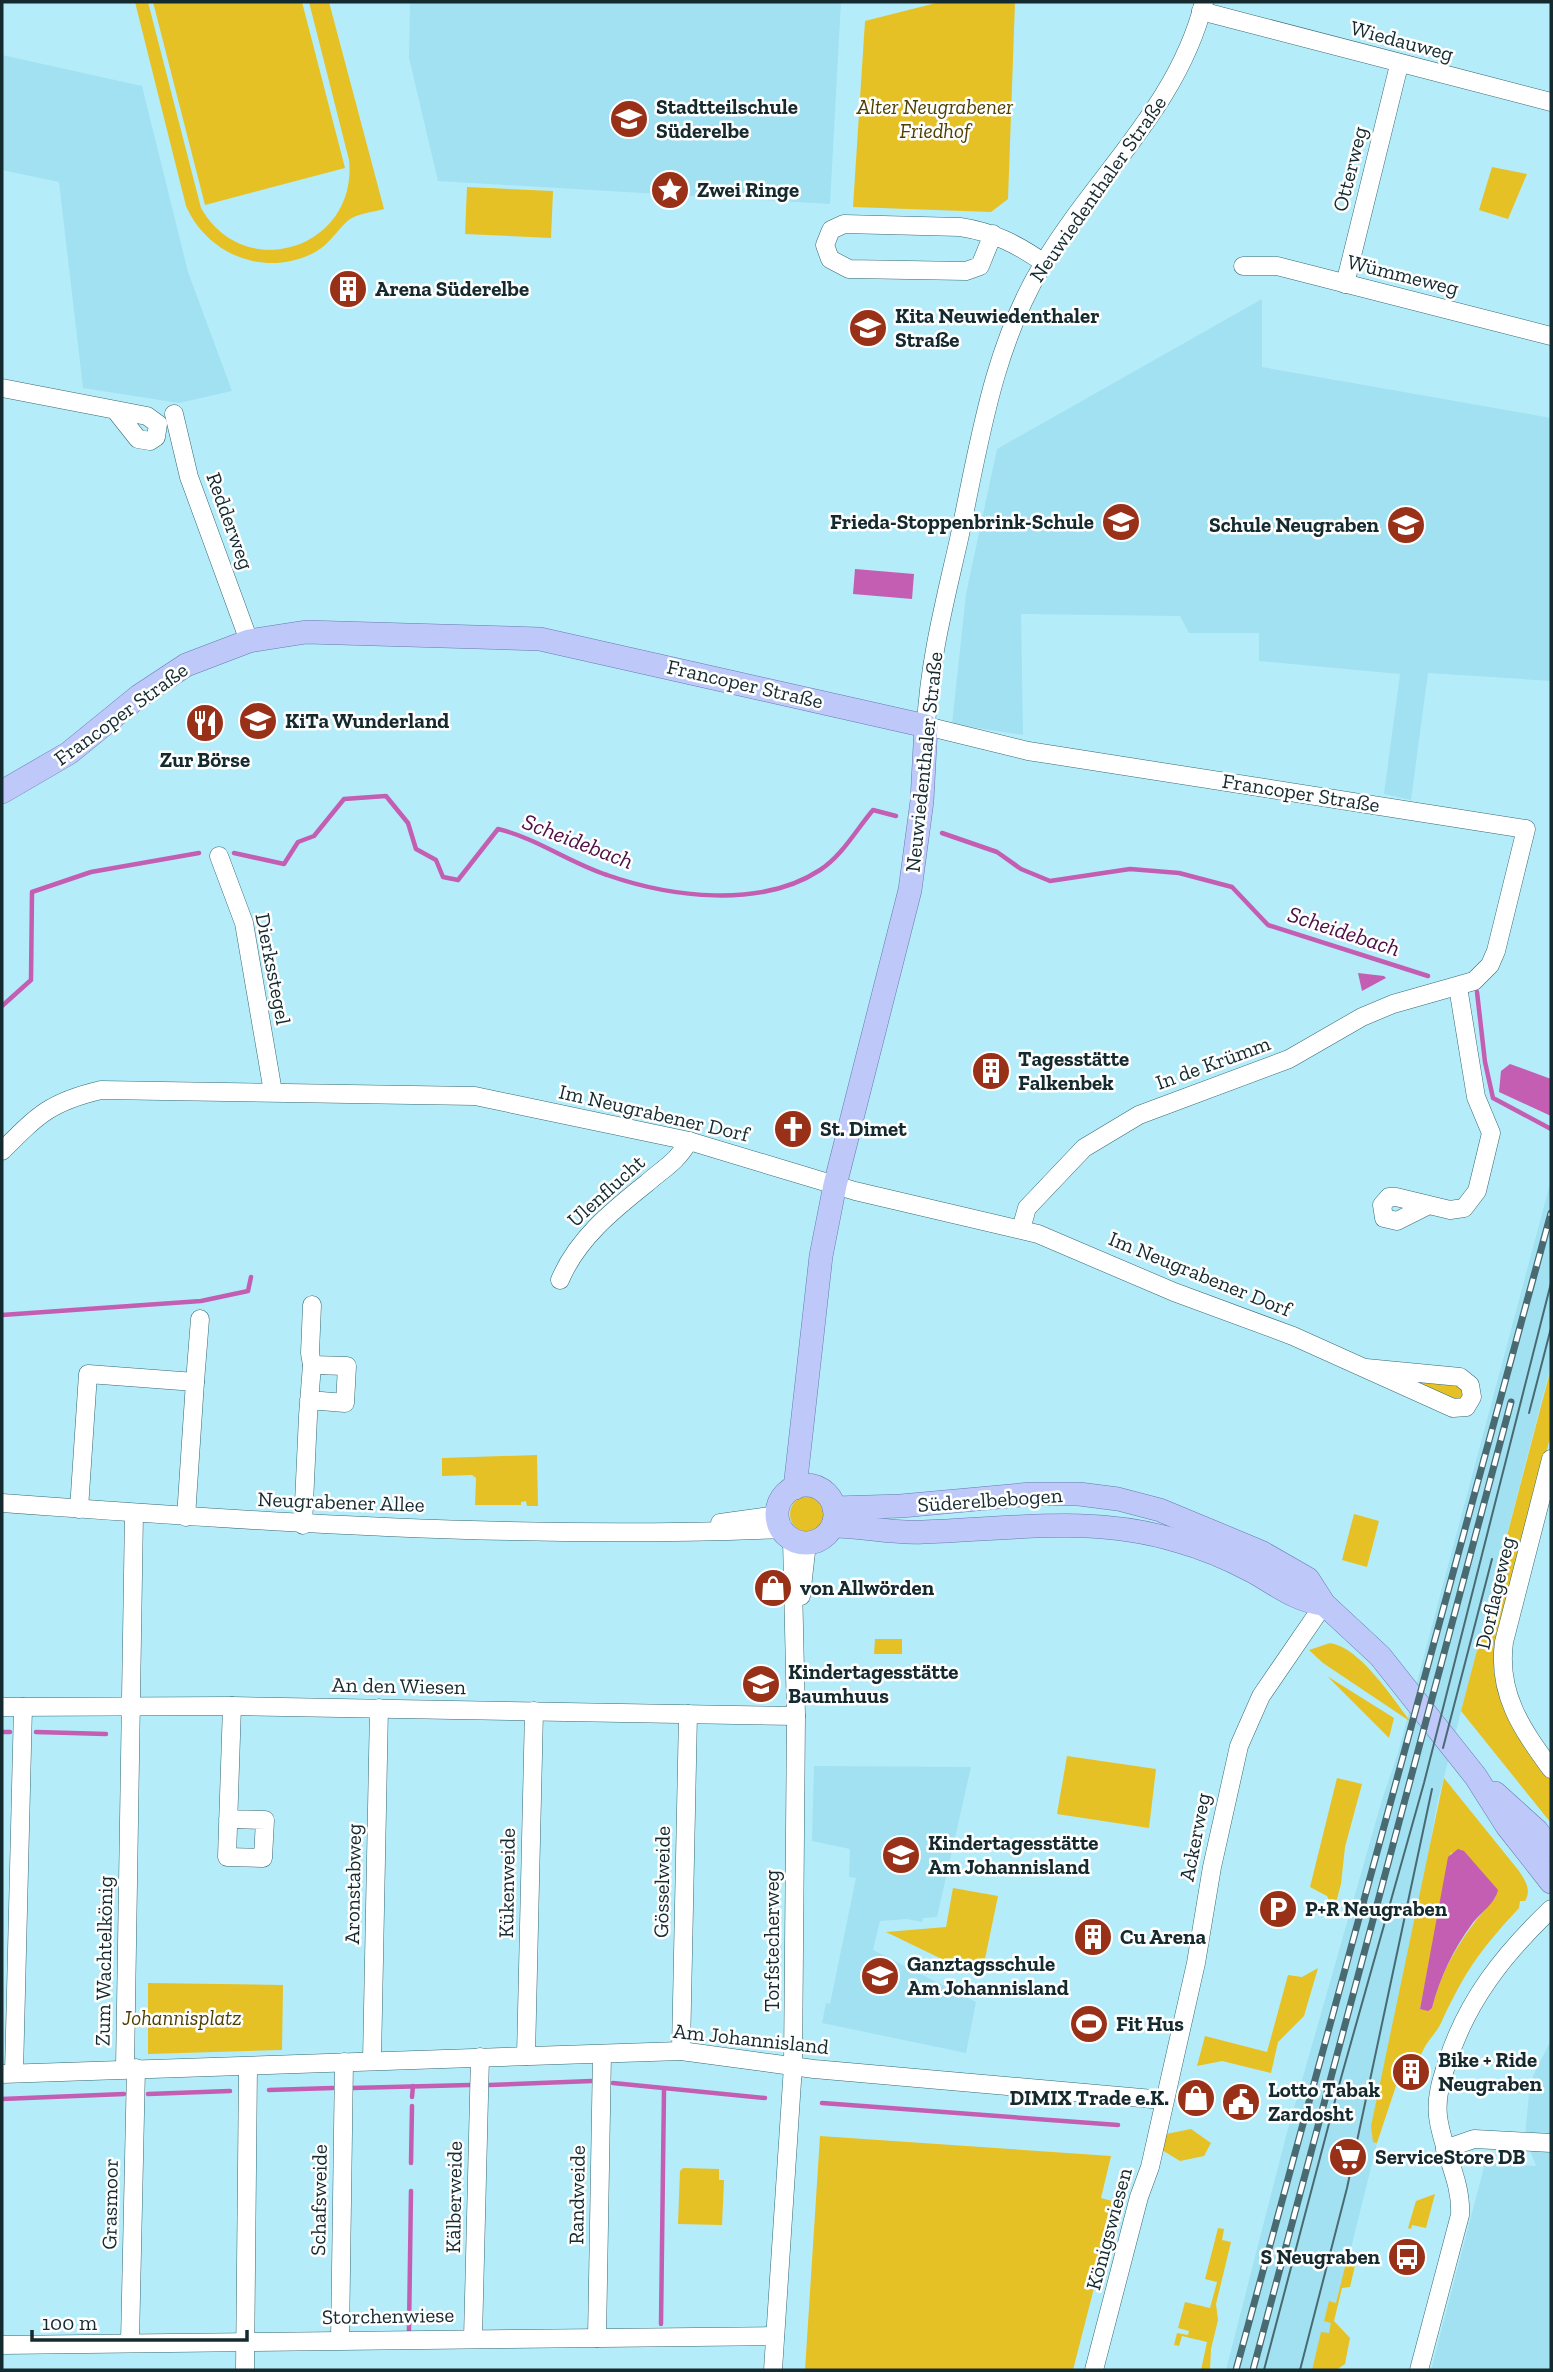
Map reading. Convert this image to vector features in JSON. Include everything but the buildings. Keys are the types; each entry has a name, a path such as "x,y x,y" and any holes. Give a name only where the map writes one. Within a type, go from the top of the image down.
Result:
{"main road":[{"name":"Francoper Straße","path":"2,792 69,753 139,696 176,671 214,652 249,641 306,632 348,631 540,639 926,726"},
{"name":"Neuwiedenthaler Straße","path":"801,1487 808,1365 819,1270 835,1185 910,890 922,801 926,726"},
{"path":"801,1487 825,1493 834,1517 822,1538 789,1531 782,1499 801,1487"},
{"name":"Süderelbebogen","path":"834,1517 922,1532 1060,1523 1126,1530 1179,1541 1212,1553 1252,1571 1298,1599 1324,1604 1380,1656 1476,1777 1507,1826 1551,1882"},
{"name":"Süderelbebogen","path":"1476,1777 1522,1817 1551,1850"}],"street":[{"name":"Wiedauweg","path":"1203,6 1399,65 1551,102"},
{"name":"Neuwiedenthaler Straße","path":"926,726 927,691 996,369 1018,312 1044,263 1165,94 1189,48 1203,6"},
{"name":"Otterweg","path":"1345,284 1399,65"},
{"path":"993,234 980,266 966,271 842,267 830,259 825,245 831,230 844,224 960,227 993,234 1015,243 1044,263"},
{"name":"Wümmeweg","path":"1243,266 1277,266 1551,336"},
{"path":"2,388 115,410"},
{"name":"Redderweg","path":"173,414 189,477 249,641"},
{"name":"Francoper Straße","path":"926,726 1028,751 1526,829"},
{"name":"In de Krümm","path":"1021,1229 1027,1208 1084,1148 1117,1127 1139,1115 1289,1059 1378,1010 1458,987 1480,976 1493,958 1526,829"},
{"name":"Dierksstegel","path":"219,856 244,923 272,1092"},
{"path":"1429,1205 1457,1209 1469,1203 1477,1191 1490,1142 1489,1124 1474,1087 1458,987"},
{"name":"Im Neugrabener Dorf","path":"2,1151 34,1119 65,1098 101,1090 475,1096 689,1141 835,1185 1021,1229 1113,1264 1174,1292 1293,1336 1453,1408 1466,1407 1472,1397 1472,1387 1460,1377 1366,1368"},
{"name":"Ulenflucht","path":"560,1280 579,1245 647,1182 677,1161 689,1141"},
{"path":"303,1525 312,1365 312,1305"},
{"path":"186,1517 200,1319"},
{"path":"309,1400 345,1404 347,1366 312,1365"},
{"path":"79,1509 88,1374 195,1382"},
{"name":"Dorflageweg","path":"1551,1459 1504,1642 1502,1663 1504,1686 1512,1709 1551,1769"},
{"name":"Neugrabener Allee","path":"2,1503 303,1525 597,1533 789,1531"},
{"name":"Zum Wachtelkönig","path":"134,1513 130,2068 248,2067"},
{"name":"Torfstecherweg","path":"773,2370 793,2066 796,1716 789,1531"},
{"name":"Ackerweg","path":"1164,2100 1196,1963 1212,1867 1239,1746 1261,1696 1324,1604"},
{"path":"228,1819 232,1706"},
{"name":"An den Wiesen","path":"2,1707 232,1706 796,1716"},
{"path":"23,1707 8,2073 130,2068"},
{"name":"Aronstabweg","path":"372,2060 379,1708"},
{"name":"Kükenweide","path":"526,2056 534,1711"},
{"name":"Gösselweide","path":"681,2052 688,1714"},
{"path":"1419,2370 1460,2215 1460,2191 1445,2149 1438,2096 1463,2020 1489,1977 1551,1909"},
{"name":"Am Johannisland","path":"248,2067 372,2060 681,2052 793,2066 1164,2100"},
{"name":"Randweide","path":"597,2338 602,2054"},
{"name":"Kälberweide","path":"473,2338 480,2057"},
{"name":"Schafsweide","path":"340,2340 344,2062"},
{"path":"245,2370 248,2067"},
{"name":"Grasmoor","path":"130,2068 130,2342"},
{"name":"Königswiesen","path":"1094,2370 1147,2175 1164,2100"},
{"path":"1445,2149 1474,2139 1551,2143"},
{"name":"Storchenwiese","path":"2,2345 775,2336"}],"shaded area":[{"name":"Stadtteilschule Süderelbe","path":"410,2 841,2 830,204 438,181 409,58"},
{"path":"2,55 142,86 188,272 232,391 179,403 83,388 59,182 2,170"},
{"path":"1262,299 1262,367 1551,418 1551,681 1428,673 1411,800 1384,794 1400,674 1259,661 1259,633 1189,633 1180,616 1021,614 1023,735 952,724 966,594 997,449"},
{"path":"855,569 914,574 912,599 853,594"},
{"path":"1358,973 1384,976 1386,978 1362,991"},
{"path":"1510,1064 1551,1079 1551,1116 1499,1092 1501,1071"},
{"path":"1551,1180 1551,1365 1438,1800 1377,2143 1321,2370 1226,2370 1286,2136 1382,1800 1398,1753"},
{"name":"Kindertagesstätte Am Johannisland","path":"814,1766 971,1767 937,1917 923,1918 922,1922 907,1919 880,1921 873,1950 976,2002 966,2053 822,2023 826,2003 830,2004 856,1878 849,1877 850,1849 812,1841"},
{"path":"1458,1849 1464,1851 1498,1890 1494,1900 1472,1924 1459,1944 1443,1975 1432,2008 1428,2011 1420,2009 1448,1857"},
{"path":"1551,2040 1551,2370 1431,2370 1485,2163 1536,2166 1525,2137 1530,2082"}],"green space":[{"path":"135,2 148,2 201,208 220,232 244,245 270,250 295,246 318,234 336,215 347,190 349,160 309,2 329,2 384,209 352,218 317,251 279,263 241,258 224,250 209,238 186,206"},
{"path":"153,2 302,2 345,168 205,205"},
{"name":"Alter Neugrabener Friedhof","path":"940,2 1015,2 1008,199 991,212 853,207 865,21"},
{"path":"1492,167 1527,174 1508,219 1479,210"},
{"path":"467,187 553,191 551,238 465,234"},
{"path":"1550,1372 1551,1434 1502,1622 1523,1741 1551,1780 1551,1823 1461,1711"},
{"path":"1408,1380 1462,1383 1464,1398 1455,1401"},
{"path":"537,1455 538,1506 527,1506 526,1501 521,1502 521,1505 475,1505 476,1478 472,1475 442,1476 442,1458"},
{"path":"808,1496 820,1502 826,1514 820,1526 808,1532 796,1526 790,1514 796,1502"},
{"path":"1354,1514 1379,1521 1367,1567 1342,1560"},
{"path":"875,1639 902,1639 902,1654 874,1654"},
{"path":"1330,1643 1342,1647 1364,1664 1411,1722 1323,1663 1309,1650"},
{"path":"1327,1676 1394,1718 1389,1738"},
{"path":"1067,1756 1156,1769 1149,1828 1057,1814"},
{"path":"1337,1778 1362,1784 1345,1847 1341,1884 1334,1910 1327,1896 1310,1887"},
{"path":"1444,1778 1519,1871 1527,1885 1528,1893 1525,1901 1520,1901 1519,1908 1474,1962 1419,2060 1406,2056 1377,2143 1373,2142 1371,2126","holes":["1451,1852 1496,1897 1457,1948 1442,1977 1432,2008 1420,2009"]},
{"path":"953,1888 998,1896 981,1978 886,1932 946,1927"},
{"path":"1318,1968 1304,2016 1278,2042 1271,2073 1222,2061 1197,2066 1205,2036 1267,2052 1288,1975 1302,1977"},
{"name":"Johannisplatz","path":"148,1983 283,1985 282,2050 148,2054"},
{"path":"1191,2129 1211,2143 1204,2156 1180,2161 1162,2150 1166,2134"},
{"path":"820,2136 1111,2156 1101,2198 1116,2202 1073,2370 805,2370"},
{"path":"683,2168 719,2169 719,2180 724,2180 722,2225 678,2224 680,2171"},
{"path":"1435,2194 1426,2228 1412,2225 1411,2229 1408,2228 1416,2201"},
{"path":"1218,2228 1224,2229 1222,2240 1231,2242 1216,2304 1218,2320 1211,2349 1210,2370 1201,2370 1207,2342 1182,2336 1179,2346 1174,2345 1177,2333 1188,2335 1189,2331 1178,2328 1185,2302 1210,2308 1217,2282 1205,2279"},
{"path":"1347,2259 1356,2261 1350,2287 1342,2288 1334,2321 1350,2338 1345,2364 1336,2370 1312,2370 1321,2332 1329,2333 1331,2323 1324,2321 1329,2301 1336,2303"}],"waterway":[{"name":"Scheidebach","path":"234,853 284,864 298,842 314,836 344,799 386,796 408,823 416,849 436,860 443,877 458,880 498,829 526,838 593,870 632,883 687,893 743,895 796,882 820,870 842,850 873,810 896,816"},
{"name":"Scheidebach","path":"942,833 997,852 1021,869 1050,881 1130,869 1179,873 1232,887 1268,925 1428,976"},
{"name":"Scheidebach","path":"2,1006 31,980 32,892 91,872 199,853"},
{"name":"Scheidebach","path":"1477,992 1485,1062 1493,1098 1551,1129"},
{"path":"2,1315 201,1301 248,1291 251,1277"},
{"path":"2,1732 10,1732"},
{"path":"36,1732 106,1734"},
{"path":"489,2085 592,2081"},
{"path":"613,2083 765,2098"},
{"path":"352,2088 470,2085"},
{"path":"412,2097 413,2086"},
{"path":"269,2090 333,2088"},
{"path":"661,2324 664,2090"},
{"path":"148,2094 230,2091"},
{"path":"2,2099 124,2094"},
{"path":"822,2103 1118,2125"},
{"path":"411,2163 412,2106"},
{"path":"409,2330 411,2191"}],"tram line":[{"path":"1264,2370 1341,2078 1424,1783 1551,1283"},
{"path":"1529,1413 1551,1328"},
{"path":"1443,1748 1492,1559"},
{"path":"1300,2370 1347,2188 1432,1789"}],"railway":[{"path":"1236,2370 1551,1213"},
{"path":"1253,2370 1511,1402"}],"place":[{"name":"Stadtteilschule Süderelbe","path":"629,119"},
{"name":"Zwei Ringe","path":"670,190"},
{"name":"Arena Süderelbe","path":"348,289"},
{"name":"Kita Neuwiedenthaler Straße","path":"868,328"},
{"name":"Frieda-Stoppenbrink-Schule","path":"1121,522"},
{"name":"Schule Neugraben","path":"1406,525"},
{"name":"KiTa Wunderland","path":"258,721"},
{"name":"Zur Börse","path":"205,723"},
{"name":"Tagesstätte Falkenbek","path":"991,1071"},
{"name":"St. Dimet","path":"793,1129"},
{"name":"von Allwörden","path":"773,1588"},
{"name":"Kindertagesstätte Baumhuus","path":"761,1684"},
{"name":"Kindertagesstätte Am Johannisland","path":"901,1855"},
{"name":"P+R Neugraben","path":"1278,1909"},
{"name":"Cu Arena","path":"1093,1937"},
{"name":"Ganztagsschule Am Johannisland","path":"880,1976"},
{"name":"Fit Hus","path":"1089,2024"},
{"name":"Bike + Ride Neugraben","path":"1411,2072"},
{"name":"DIMIX Trade e.K.","path":"1196,2098"},
{"name":"Lotto Tabak Zardosht","path":"1241,2102"},
{"name":"ServiceStore DB","path":"1348,2157"},
{"name":"S Neugraben","path":"1407,2257"}]}
